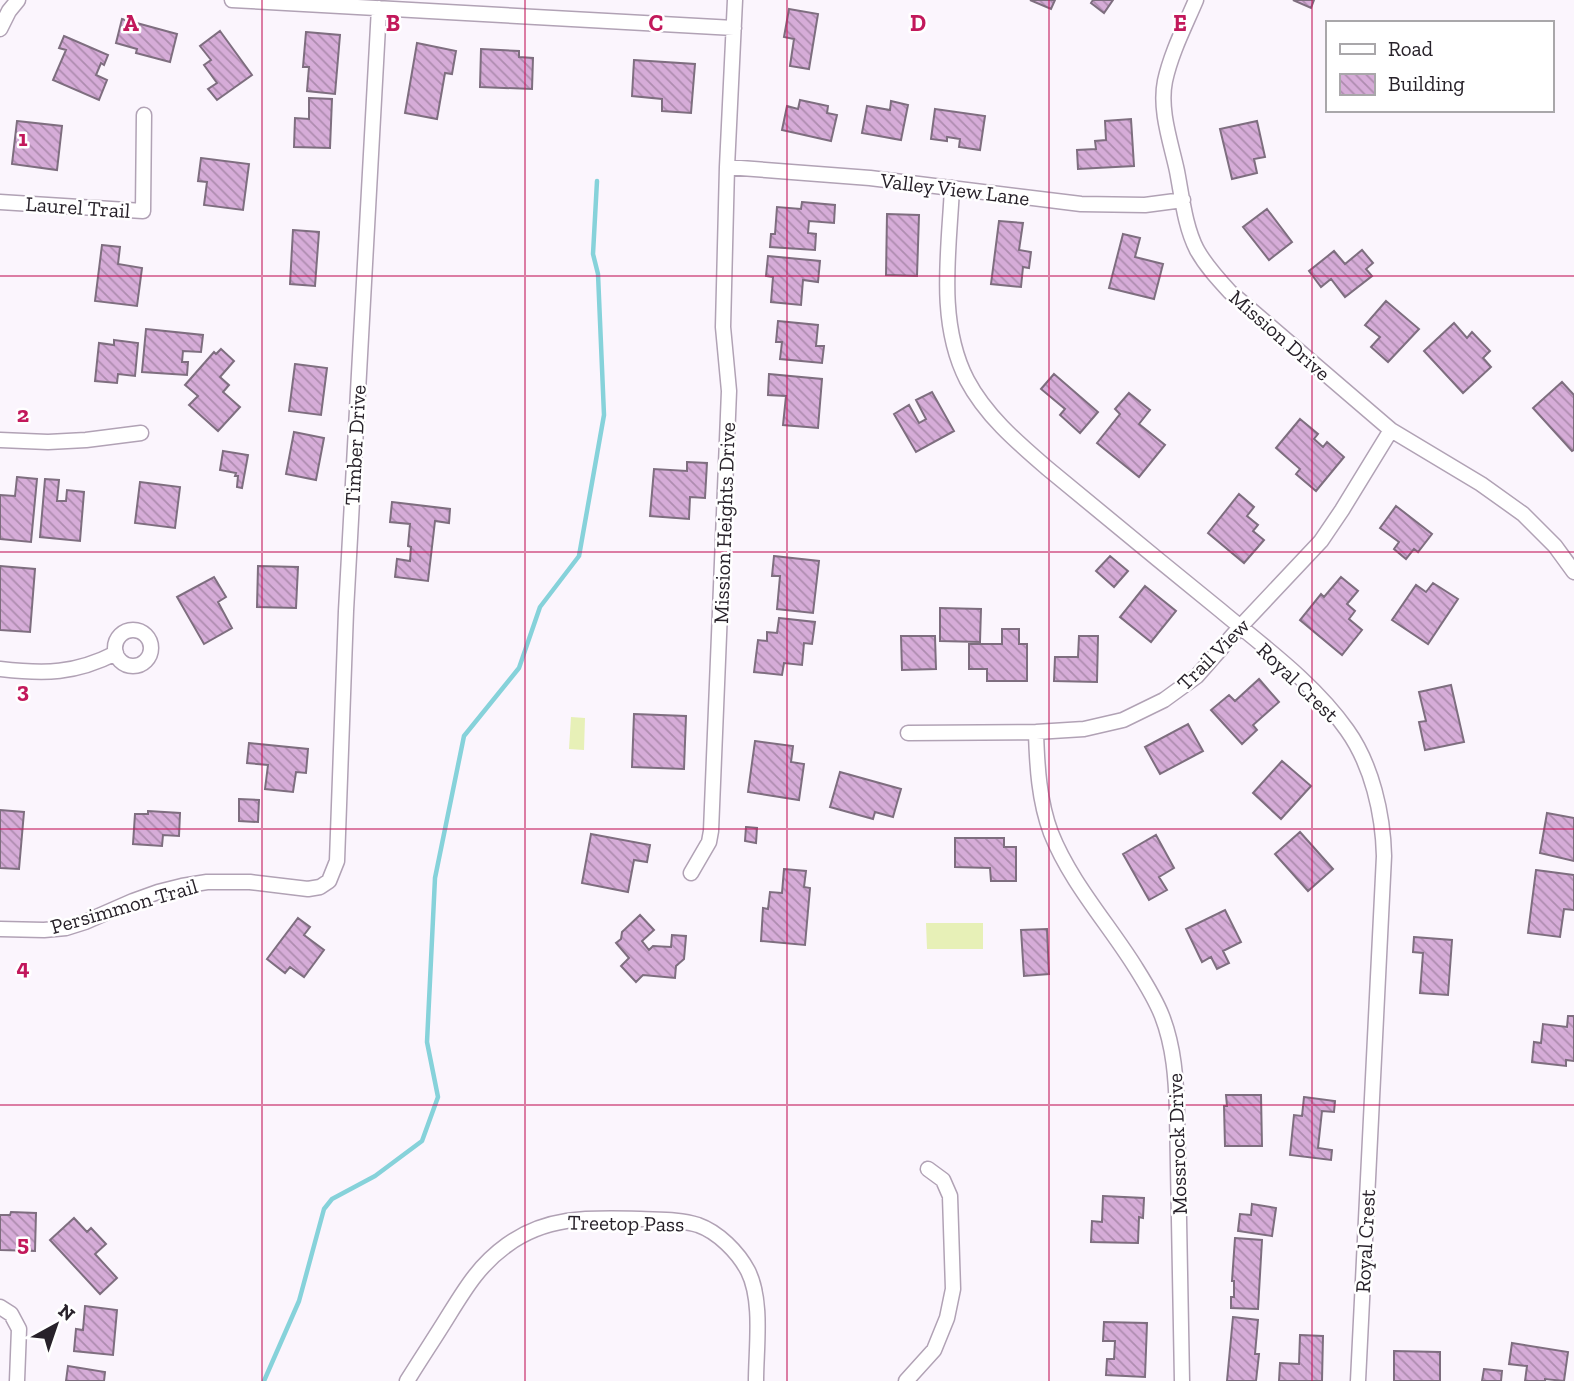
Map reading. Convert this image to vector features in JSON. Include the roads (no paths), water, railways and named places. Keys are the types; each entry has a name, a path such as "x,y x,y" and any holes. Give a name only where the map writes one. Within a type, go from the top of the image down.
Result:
{"street":[{"path":"0,29 18,0"},
{"path":"232,0 379,8 501,7 734,28"},
{"name":"Mission Heights Drive","path":"691,873 709,842 711,831 729,391 723,327 735,0"},
{"name":"Mission Drive","path":"1196,0 1164,83 1167,128 1189,228 1196,247 1215,276 1230,292 1391,429 1514,507 1555,546 1574,572"},
{"name":"Timber Drive","path":"329,881 337,856 346,611 379,8"},
{"name":"Laurel Trail","path":"0,202 143,211 144,115"},
{"name":"Valley View Lane","path":"727,167 859,177 1081,204 1144,205 1182,200"},
{"name":"Royal Crest","path":"952,188 948,318 967,380 974,390 996,420 1019,444 1299,678 1348,732 1373,786 1384,832 1384,856 1358,1381"},
{"name":"Trail View","path":"908,733 1084,729 1143,711 1172,695 1197,677 1331,528 1391,429"},
{"path":"0,440 48,442 141,433"},
{"path":"0,669 64,671 94,664 116,653"},
{"name":"Mossrock Drive","path":"1036,732 1040,787 1044,812 1052,835 1085,894 1149,989 1162,1017 1171,1050 1177,1100 1182,1381"},
{"name":"Persimmon Trail","path":"0,929 66,928 134,901 182,886 206,882 250,882 308,889 320,887 329,881"},
{"path":"906,1381 934,1350 947,1318 953,1289 950,1196 943,1180 928,1169"},
{"name":"Treetop Pass","path":"407,1381 471,1279 487,1260 532,1230 556,1222 583,1218 680,1220 718,1236 748,1270 754,1288 757,1309 756,1381"},
{"path":"0,1307 11,1314 19,1329 17,1381"}],"waterway":[{"path":"264,1381 299,1301 324,1209 332,1199 375,1176 422,1141 438,1097 427,1042 435,878 464,736 519,668 540,607 579,556 604,415 598,274 593,254 597,181"}]}
